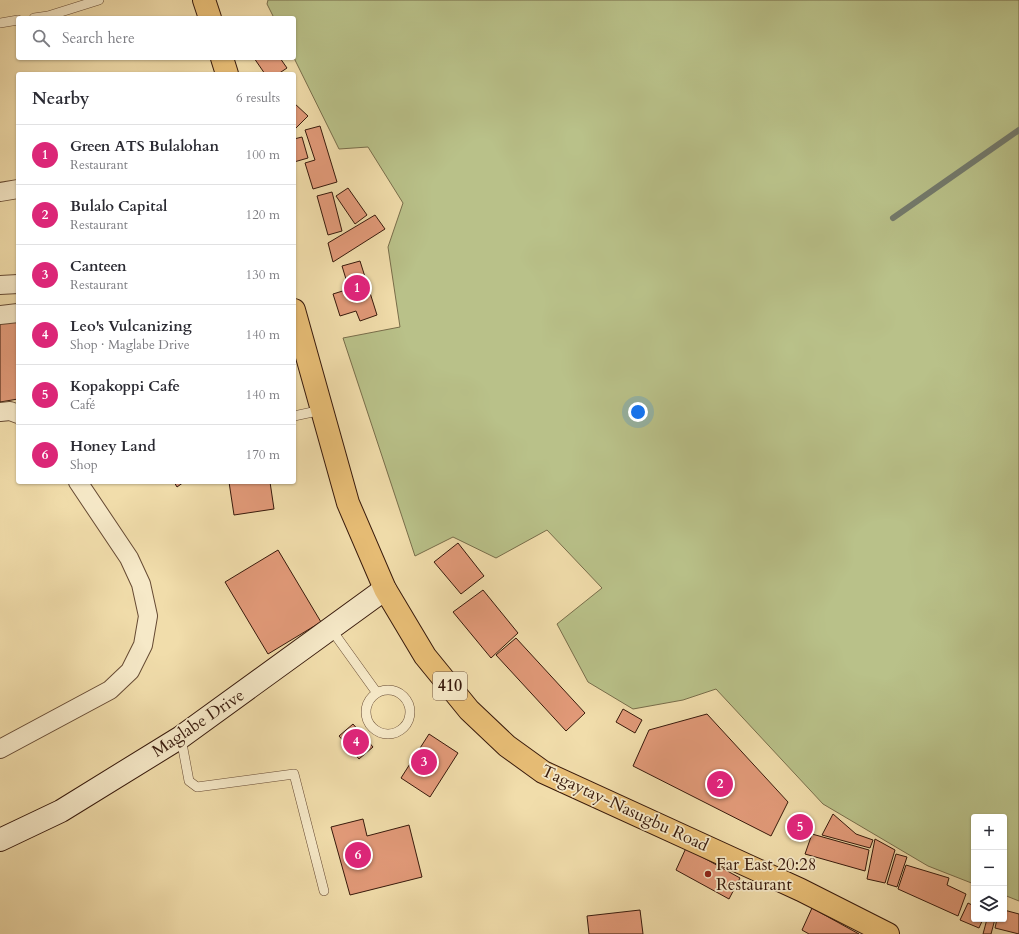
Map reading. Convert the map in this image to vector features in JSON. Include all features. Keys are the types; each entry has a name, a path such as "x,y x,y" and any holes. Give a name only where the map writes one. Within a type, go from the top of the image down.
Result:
{"main road":[{"path":"204,0 209,16"},
{"path":"223,60 226,72"},
{"name":"Tagaytay-Nasugbu Road","path":"296,317 348,503 385,589 424,656 469,710 507,746 543,772 794,886 888,934"},
{"name":"Maglabe Drive","path":"0,840 62,811 181,737 385,589"}],"street":[{"path":"0,192 16,189"},
{"path":"0,285 16,284"},
{"path":"0,315 16,313"},
{"path":"0,412 16,414"},
{"path":"0,749 110,690 130,670 143,645 148,616 141,584 129,558 79,484"}],"lane":[{"path":"48,16 99,0"},
{"path":"0,23 16,20"},
{"path":"296,416 322,410"},
{"path":"331,629 376,693"},
{"path":"383,690 397,691 407,700 410,707 408,721 399,731 384,734 377,731 368,720 367,704 376,693 383,690"},
{"path":"181,737 189,781 197,787 294,774 324,891"}],"green space":[{"path":"268,0 1019,0 1019,901 1007,896 1007,814 971,814 971,883 928,866 823,804 716,689 683,700 633,709 588,682 557,624 602,588 547,530 496,558 453,537 415,556 343,338 400,327 388,247 403,203 368,147 339,149 295,60 296,16 273,16 267,4"}],"building":[{"path":"255,60 281,60 287,68 281,72 264,72"},
{"path":"296,105 308,116 296,128"},
{"path":"320,126 337,182 313,189 305,163 315,160 305,130"},
{"path":"302,137 308,158 296,161 296,138"},
{"path":"348,188 367,215 355,224 336,196"},
{"path":"332,192 342,231 328,235 317,196"},
{"path":"375,215 385,229 333,262 328,243"},
{"path":"360,261 377,315 360,321 356,311 340,316 333,294 349,289 342,266"},
{"path":"16,319 16,399 0,402 0,322"},
{"path":"229,484 270,484 274,509 234,515"},
{"path":"458,543 484,576 461,594 434,562"},
{"path":"278,550 321,622 268,654 225,582"},
{"path":"483,590 518,633 491,658 453,612"},
{"path":"516,638 585,713 566,731 496,655"},
{"path":"623,709 642,720 635,733 616,722"},
{"path":"707,714 788,802 771,836 633,766 649,730"},
{"path":"353,724 373,747 359,759 339,736"},
{"path":"429,734 458,753 430,797 401,778"},
{"path":"833,814 856,834 873,840 870,848 822,835"},
{"path":"363,819 367,836 409,825 422,877 350,895 331,827"},
{"path":"812,834 869,850 865,871 805,854"},
{"path":"875,839 895,850 885,883 867,879"},
{"name":"Far East 20:28 Restaurant","path":"686,848 740,878 729,899 676,870"},
{"path":"896,854 907,857 897,887 887,884"},
{"path":"906,865 949,878 947,885 966,894 958,916 898,889"},
{"path":"968,903 971,904 971,922 982,922 979,928 960,920"},
{"name":"Far East 20:28 Restaurant","path":"812,908 859,934 809,934 802,930"},
{"path":"640,910 643,934 589,934 587,916"},
{"path":"1007,911 1019,914 1019,934 995,928 996,922 1007,922"},
{"path":"986,922 994,922 991,934 983,934"}],"waterway":[{"path":"893,218 1019,130"}],"place":[{"name":"Green ATS Bulalohan","path":"357,288"},
{"name":"Leo's Vulcanizing","path":"356,742"},
{"name":"Canteen","path":"424,762"},
{"name":"Bulalo Capital","path":"720,784"},
{"name":"Kopakoppi Cafe","path":"800,827"},
{"name":"Honey Land","path":"358,855"},
{"name":"Far East 20:28 Restaurant","path":"708,874"}]}
